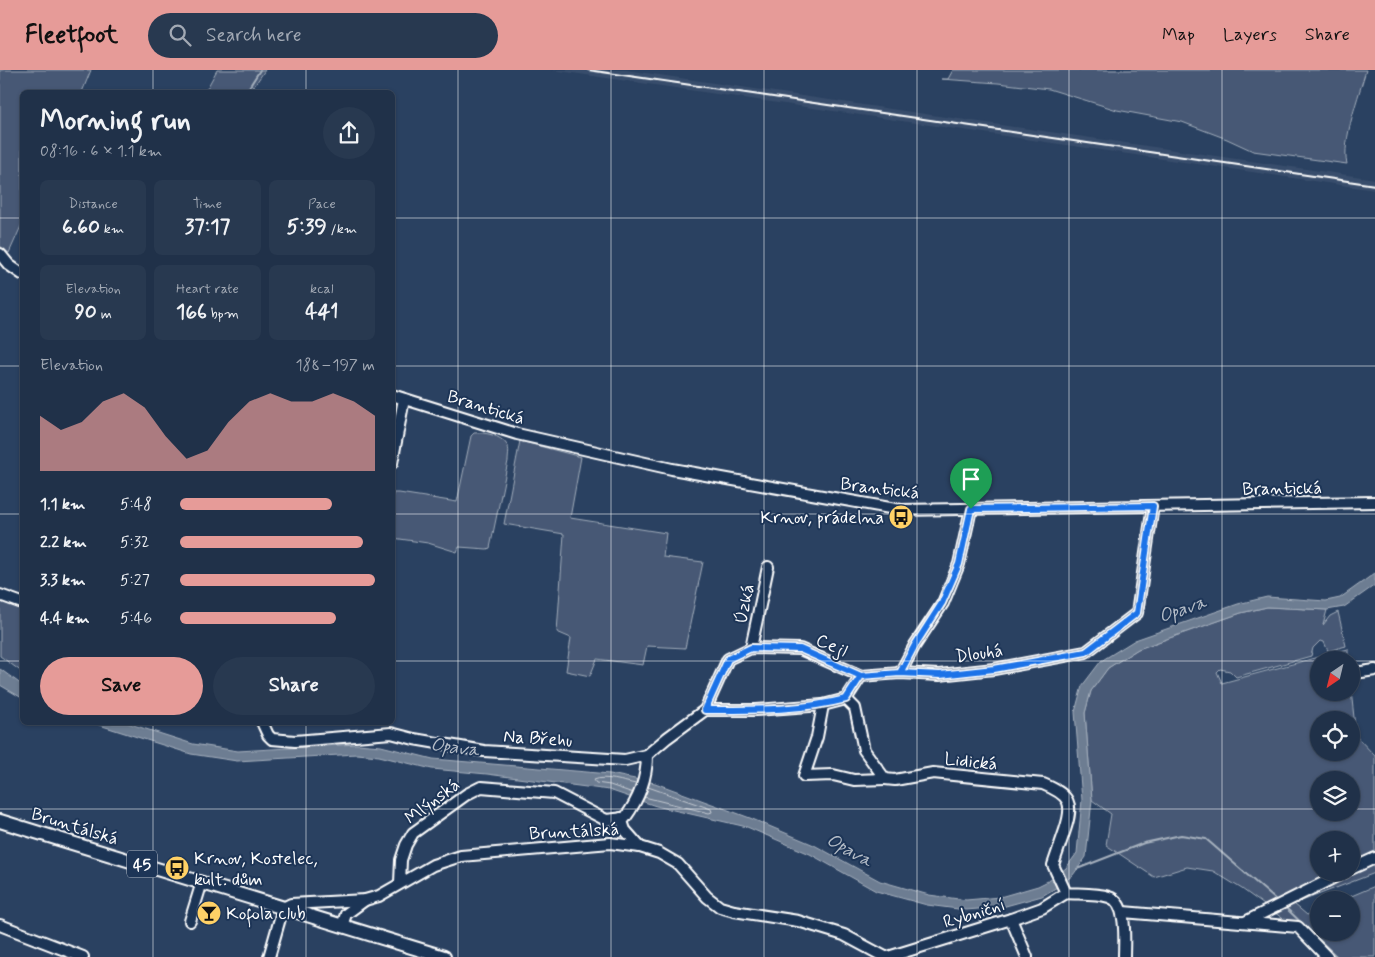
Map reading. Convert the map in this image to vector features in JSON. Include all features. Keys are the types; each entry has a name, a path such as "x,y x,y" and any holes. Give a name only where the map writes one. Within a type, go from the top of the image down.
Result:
{"main road":[{"name":"Bruntálská","path":"0,821 444,957"}],"street":[{"path":"4,259 20,272"},
{"name":"Brantická","path":"395,396 517,434 672,469 901,510 1375,502"},
{"path":"395,447 404,399"},
{"name":"Dlouhá","path":"861,676 900,673 948,674 994,669 1086,652 1137,613 1153,506"},
{"path":"900,673 915,645 942,603 959,564 971,509"},
{"name":"Úzká","path":"751,648 768,568"},
{"path":"0,595 20,602"},
{"name":"Cejl","path":"705,710 728,659 751,648 800,649 861,676"},
{"path":"1360,672 1375,670"},
{"path":"640,846 625,830 621,818 625,818 635,805 647,771 647,756 667,738 705,710 756,710 823,705 846,699 861,676"},
{"path":"846,699 855,708 864,750 885,779"},
{"path":"823,705 817,737 804,776 833,775 854,780 885,779"},
{"name":"Na Břehu","path":"264,725 272,739 294,741 391,733 484,751 625,760 647,756"},
{"name":"Lidická","path":"885,779 895,780 933,773 1043,784 1054,789 1066,797 1071,812 1053,865 1065,890"},
{"name":"Mlýnská","path":"400,883 401,860 406,845 413,833 467,794 481,787 554,793 606,820 621,818"},
{"name":"Bruntálská","path":"283,908 292,904 364,900 379,896 433,865 461,856 610,843 640,846 659,853 678,864 707,897 720,906 734,912 798,921 844,935 887,957"},
{"path":"1360,865 1375,858"},
{"path":"1244,922 1327,881"},
{"path":"190,921 202,882"},
{"path":"1065,890 1110,897 1120,903 1124,957"},
{"name":"Rybniční","path":"887,957 1042,908 1065,890"},
{"name":"Bruntálská","path":"342,926 346,914 364,900"},
{"path":"269,957 283,908"},
{"path":"1122,912 1298,927 1327,957"},
{"path":"1011,919 1027,957"},
{"path":"0,925 83,957"}],"shaded area":[{"path":"0,70 91,70 83,90 20,90 20,228 9,253 0,246"},
{"path":"217,70 265,70 251,90 206,90"},
{"path":"552,70 625,70 1375,179 1375,190"},
{"path":"953,70 1366,70 1349,131 1346,155 1347,164 1253,151 1182,122 1117,110 1049,89 941,79 948,79"},
{"path":"474,433 483,433 497,437 508,448 508,461 490,548 459,547 457,552 428,543 395,538 395,493 457,502 471,436"},
{"path":"520,441 581,457 570,518 666,533 663,557 703,562 685,648 647,646 643,665 597,659 590,676 566,671 571,638 557,632 564,534 504,524"},
{"path":"0,598 20,604 20,671 0,656"},
{"path":"1267,607 1327,610 1323,625 1330,616 1338,612 1346,646 1328,651 1324,642 1320,641 1312,651 1310,651 1310,656 1236,677 1230,671 1220,669 1217,672 1222,683 1310,659 1310,701 1352,701 1353,711 1310,711 1310,761 1360,761 1360,740 1375,756 1375,873 1360,879 1360,831 1310,831 1310,881 1354,881 1328,891 1310,891 1310,898 1294,904 1307,915 1310,914 1310,938 1242,889 1213,871 1187,867 1154,877 1106,845 1111,814 1092,800 1085,713 1091,691 1108,668 1138,649 1241,613"},
{"path":"1375,886 1375,957 1336,957 1314,941 1360,941 1360,892"}],"water":[{"path":"1375,573 1375,585 1344,607 1327,610 1267,607 1241,613 1138,649 1108,668 1091,691 1085,713 1092,800 1086,857 1073,875 1059,886 1042,896 1002,907 966,910 927,905 876,891 810,854 747,827 656,806 609,790 487,774 432,769 379,756 357,754 237,761 191,754 99,725 133,725 193,744 238,751 357,744 381,746 433,759 610,774 655,783 750,818 814,845 880,881 929,895 966,900 1000,897 1038,886 1054,878 1066,868 1077,853 1082,800 1075,712 1082,686 1101,661 1135,640 1238,604 1267,597 1326,601 1340,598"},
{"path":"0,669 20,684 20,697 0,685"}],"waterway":[{"path":"247,90 260,70"},
{"path":"1077,869 1144,843 1181,835 1206,839 1276,900"},
{"path":"1286,908 1337,957"}],"railway":[{"path":"588,70 1375,185"}],"place":[{"name":"Krnov, prádelna","path":"901,517"},
{"name":"Krnov, Kostelec, kult. dům","path":"177,868"},
{"name":"Kofola club","path":"209,913"}],"route":[{"path":"971,509 959,564 942,603 915,645 900,673 861,676 846,699 823,705 756,710 705,710 728,659 751,648 800,649 861,676 900,673 940,675 994,669 1086,652 1137,613 1153,506 971,509"}],"water label":[{"name":"Opava","path":"1182,608"},
{"name":"Opava","path":"455,746"},
{"name":"Opava","path":"850,849"}]}
